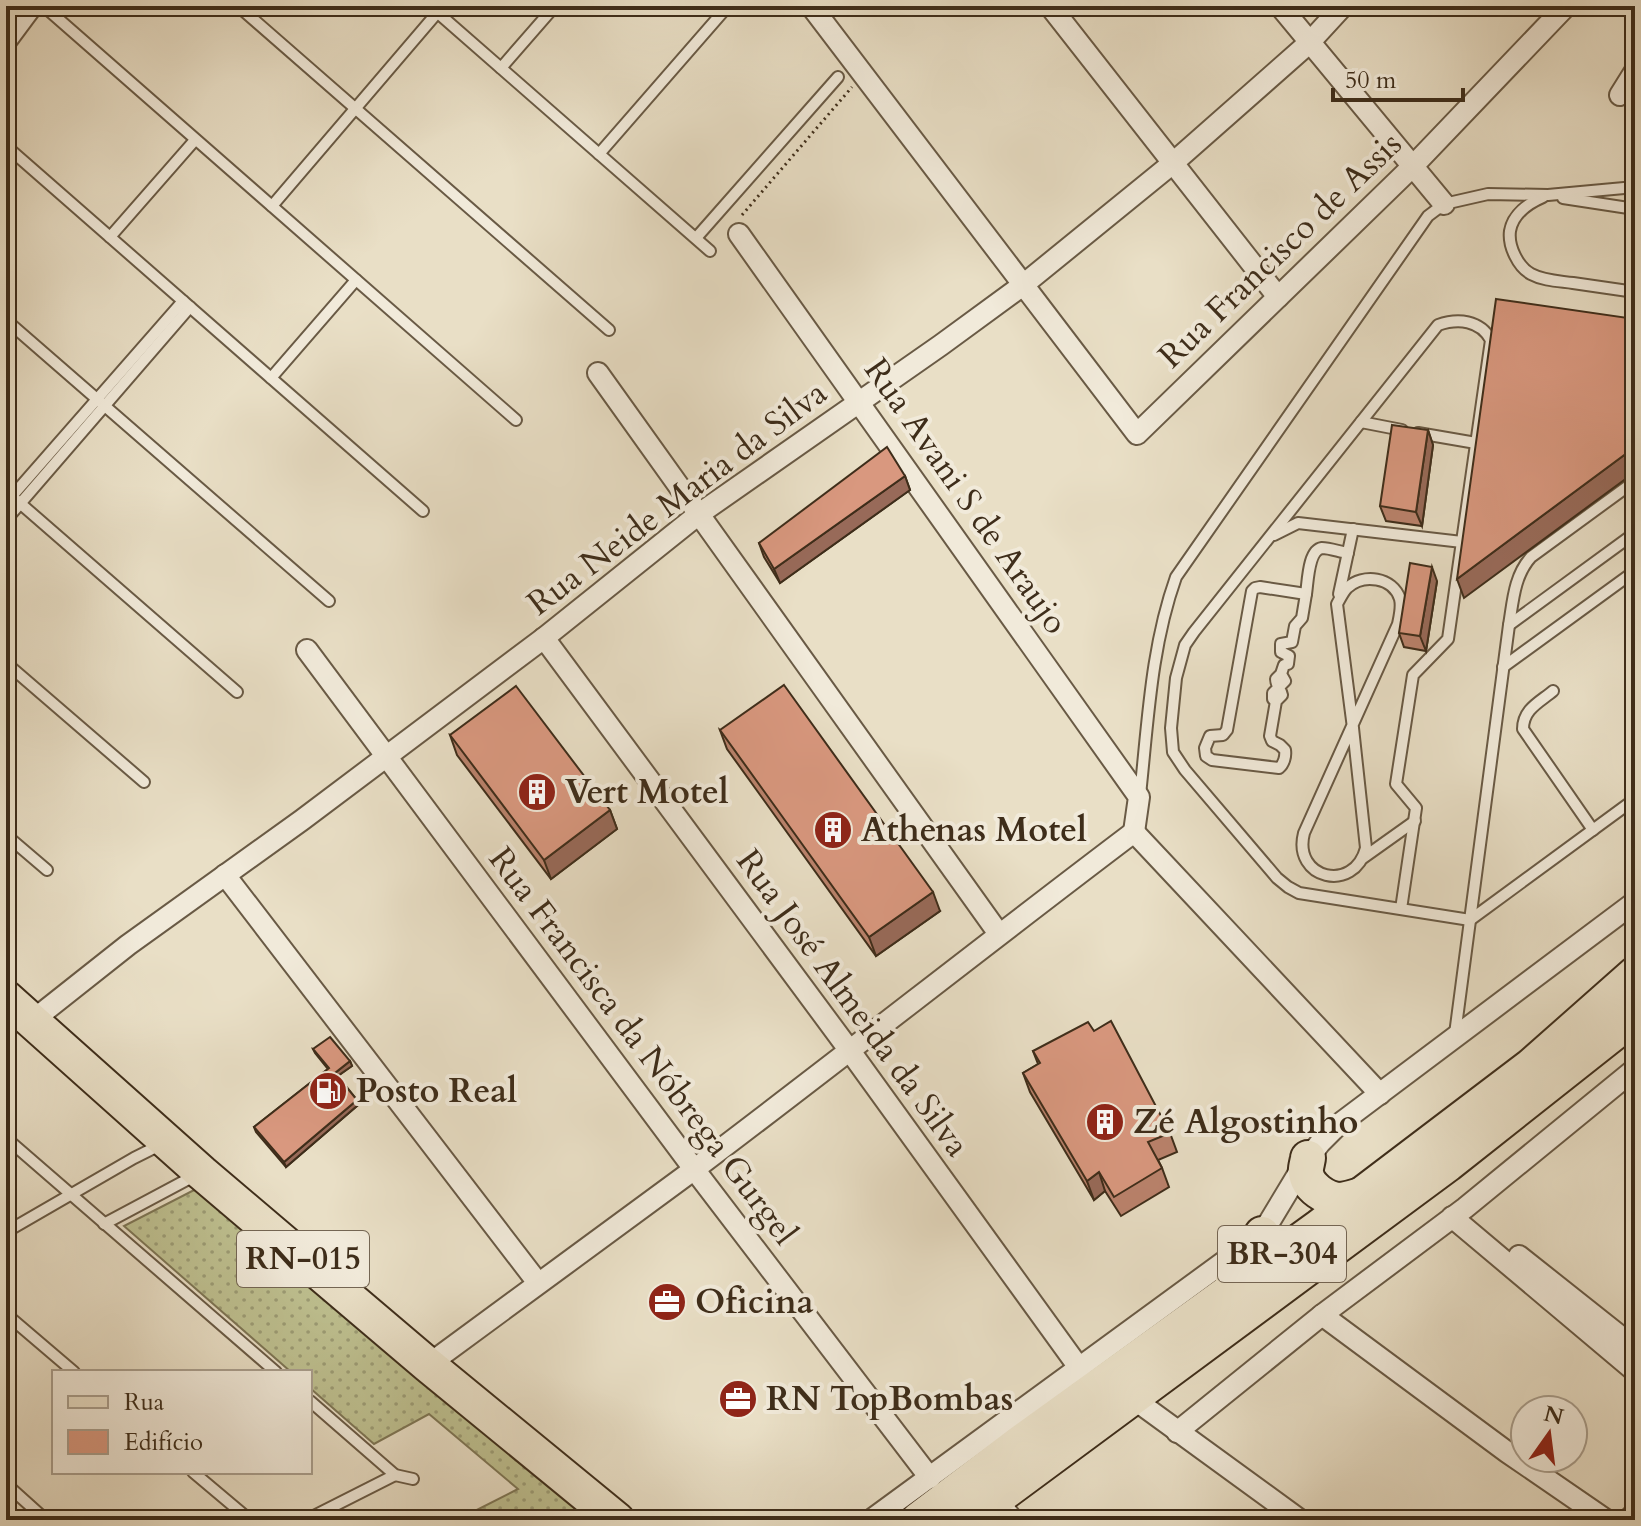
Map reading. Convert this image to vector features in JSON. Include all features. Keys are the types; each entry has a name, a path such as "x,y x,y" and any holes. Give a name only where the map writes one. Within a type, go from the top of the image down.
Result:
{"main road":[{"name":"BR-304","path":"918,1520 1222,1298 1531,1066 1635,974"},
{"name":"RN-015","path":"6,998 202,1173 428,1365 618,1517"},
{"name":"BR-304","path":"967,1520 1004,1509 1131,1397 1448,1164 1635,1016"},
{"path":"1308,1158 1305,1171 1320,1193 1342,1200 1361,1195"},
{"path":"1222,1298 1262,1234"}],"street":[{"path":"811,6 1023,285"},
{"path":"1050,6 1278,297"},
{"path":"1280,6 1444,204"},
{"name":"Rua Neide Maria da Silva","path":"32,1021 128,945 544,638 699,514 1023,285 1173,163 1309,43 1343,6"},
{"name":"Rua Francisco de Assis","path":"1023,285 1137,434 1413,166 1566,6"},
{"path":"6,41 39,8"},
{"path":"1620,95 1635,71"},
{"name":"Rua Avani S de Araujo","path":"739,234 1139,797"},
{"path":"598,373 999,934"},
{"name":"Rua José Almeida da Silva","path":"544,638 850,1051 1080,1369"},
{"name":"Rua Francisca da Nóbrega Gurgel","path":"307,650 694,1169 930,1478"},
{"path":"428,1365 694,1169 1134,832 1139,797"},
{"path":"1134,832 1380,1094"},
{"path":"225,875 538,1283"},
{"path":"871,1520 1262,1234 1308,1158 1338,1125 1635,902"},
{"path":"1177,1432 1322,1315 1458,1213 1634,1073"},
{"path":"1458,1213 1489,1232 1635,1348"},
{"path":"1458,1213 1635,1371"},
{"path":"1322,1315 1507,1452 1606,1520"},
{"path":"1131,1397 1300,1520"},
{"path":"1628,1520 1635,1513"}],"lane":[{"path":"238,6 609,330"},
{"path":"501,68 555,6"},
{"path":"599,154 728,6"},
{"path":"39,8 272,206 516,420"},
{"path":"272,206 355,110 433,9 710,251"},
{"path":"696,238 838,77"},
{"path":"110,237 195,140"},
{"path":"6,146 423,511"},
{"path":"1139,797 1156,649 1176,577 1428,216 1444,204 1488,194 1548,195 1635,187"},
{"path":"1635,209 1548,195 1528,203 1510,230 1511,246 1527,272 1542,279 1635,292"},
{"path":"271,378 356,280"},
{"path":"6,520 11,499 186,304"},
{"path":"6,320 329,601"},
{"path":"1401,909 1416,808 1396,784 1413,675 1448,639 1491,340 1478,325 1464,321 1448,321 1438,325 1185,645 1176,678 1171,728 1173,752 1195,782 1288,887 1308,895 1470,920 1635,799"},
{"path":"1361,422 1476,443"},
{"path":"1455,1037 1503,667 1518,577 1531,557 1635,481"},
{"path":"11,499 237,692"},
{"path":"1269,538 1298,523 1462,542"},
{"path":"1337,604 1345,589 1365,579 1384,581 1394,587 1401,609 1398,624 1353,728 1304,833 1301,844 1303,856 1317,872 1339,877 1359,865 1366,848 1353,728 1337,604 1353,529"},
{"path":"1509,625 1635,533"},
{"path":"1306,594 1260,587 1252,591 1227,730 1223,735 1210,736 1205,748 1206,756 1212,760 1282,766 1285,750 1270,736 1276,701 1281,698 1279,689 1285,681 1281,674 1289,656 1281,652 1281,644 1292,642 1295,626 1302,618 1306,594 1312,556 1322,548 1348,553"},
{"path":"1503,667 1635,571"},
{"path":"6,663 144,782"},
{"path":"1553,691 1526,712 1523,729 1593,830"},
{"path":"1363,858 1415,821"},
{"path":"6,835 47,870"},
{"path":"6,1138 274,1370"},
{"path":"6,1232 167,1141"},
{"path":"104,1224 202,1173"},
{"path":"6,1314 72,1370"},
{"path":"312,1403 395,1475 413,1479"},
{"path":"195,1474 250,1520"},
{"path":"306,1520 395,1475"},
{"path":"6,1484 46,1520"}],"green space":[{"path":"198,1188 595,1520 457,1520 518,1489 429,1414 374,1444 312,1390 312,1370 289,1370 124,1226"}],"building":[{"path":"1496,299 1635,319 1635,447 1457,579"},
{"path":"1392,425 1428,430 1416,512 1380,506"},
{"path":"887,447 905,476 774,569 759,543"},
{"path":"1410,563 1432,567 1420,636 1399,633"},
{"name":"Athenas Motel","path":"784,685 933,892 869,937 720,730"},
{"name":"Vert Motel","path":"516,686 610,810 544,860 450,735"},
{"name":"Zé Algostinho","path":"1111,1021 1170,1133 1148,1142 1162,1168 1114,1197 1099,1172 1087,1181 1023,1073 1040,1063 1033,1051 1088,1022 1094,1031"},
{"name":"Posto Real","path":"330,1037 350,1061 335,1073 357,1100 284,1162 254,1127 329,1068 313,1049"}],"place":[{"name":"Vert Motel","path":"537,792"},
{"name":"Athenas Motel","path":"833,830"},
{"name":"Posto Real","path":"328,1091"},
{"name":"Zé Algostinho","path":"1105,1122"},
{"name":"Oficina","path":"667,1302"},
{"name":"RN TopBombas","path":"738,1399"}]}
